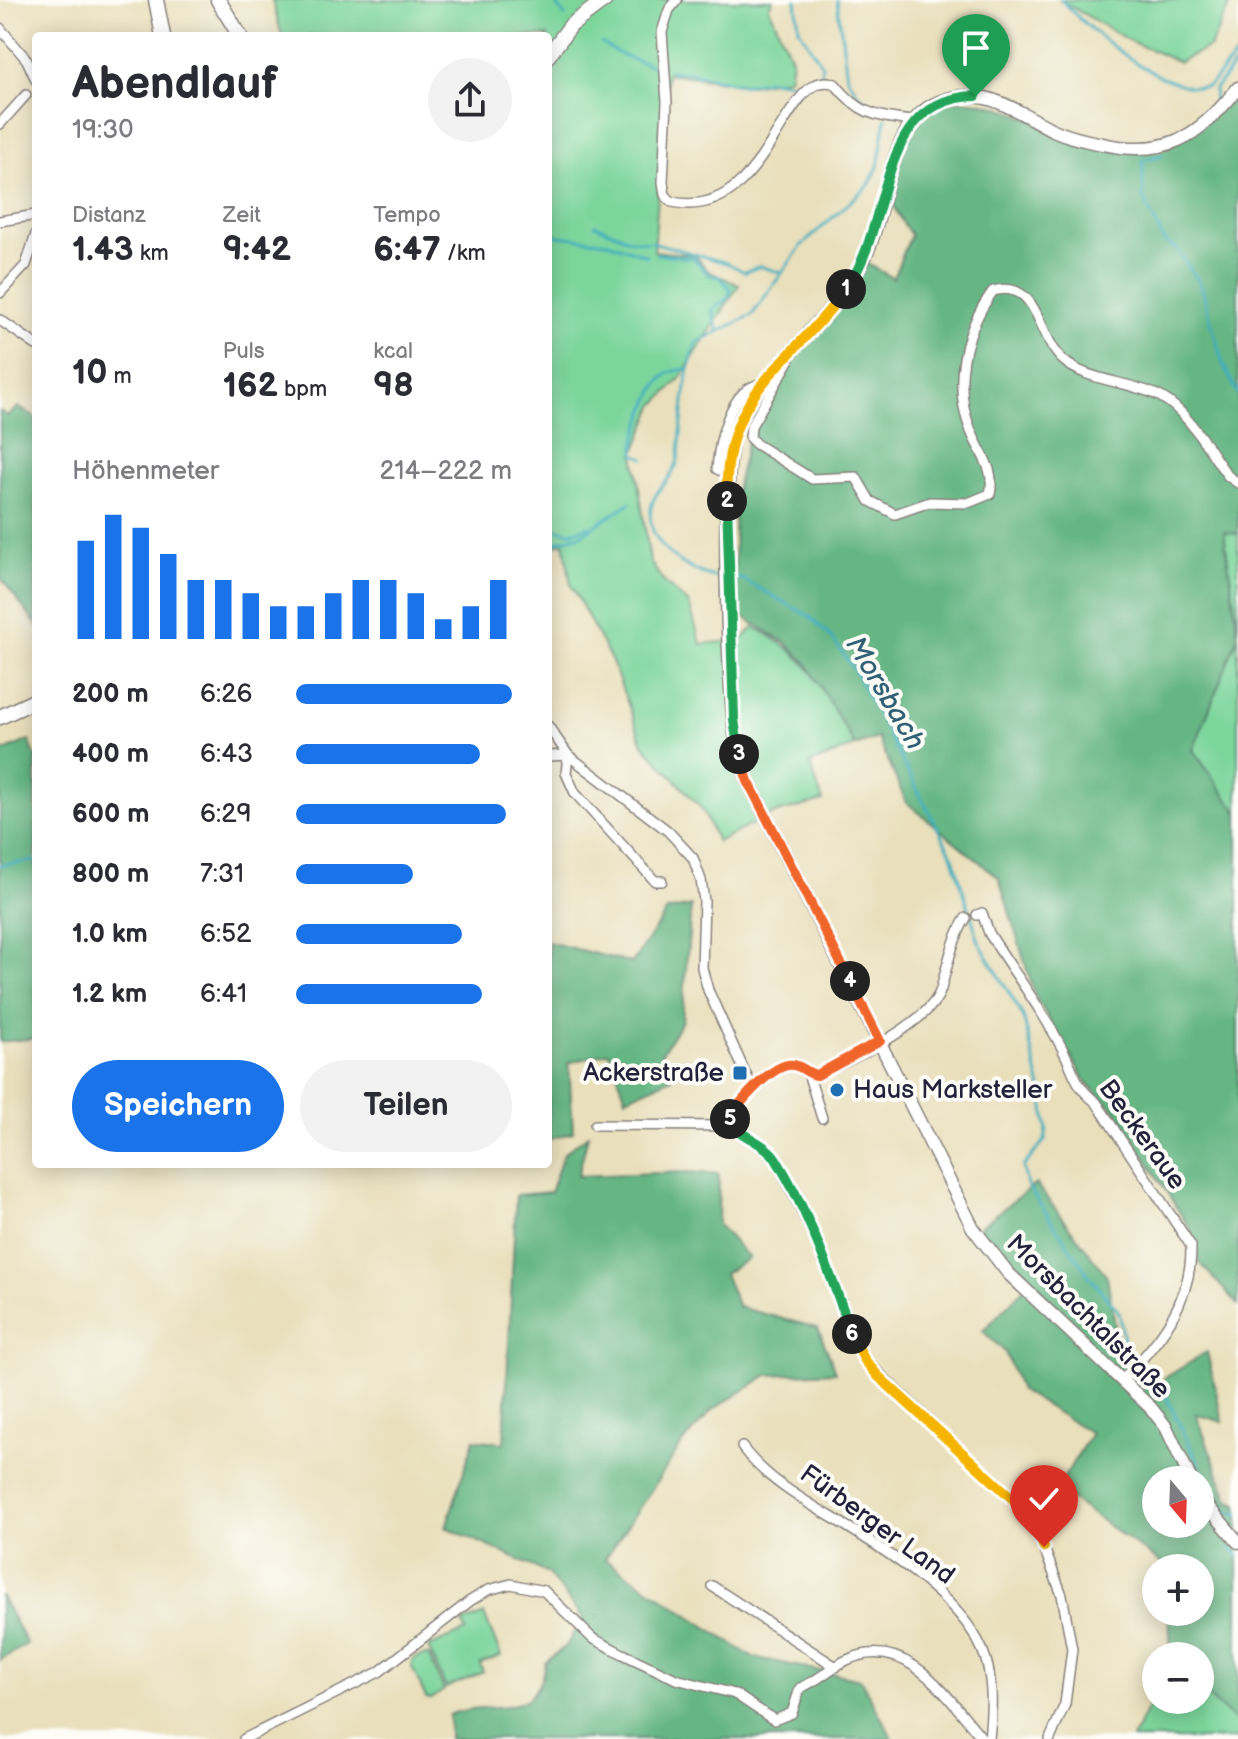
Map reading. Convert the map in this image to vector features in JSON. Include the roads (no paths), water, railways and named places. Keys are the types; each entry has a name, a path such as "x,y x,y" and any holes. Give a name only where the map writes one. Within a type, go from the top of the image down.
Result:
{"main road":[{"path":"156,0 162,32"},
{"path":"218,0 238,32"},
{"path":"552,51 571,25 605,0"},
{"path":"912,121 940,101 976,96 1013,106 1072,137 1125,148 1152,149 1185,138 1238,88"},
{"name":"Morsbachtalstraße","path":"912,121 901,141 873,237 860,266 821,321 762,384 734,430 727,474 729,561 734,719 743,768 981,1241 1008,1273 1126,1376 1160,1418 1184,1466"},
{"path":"0,717 32,702"},
{"path":"1214,1514 1238,1542"}],"street":[{"path":"677,0 669,10 662,32 667,102 663,182 665,195 672,202 711,201 731,193 775,138 803,93 814,84 831,82 855,105 886,118 912,121"},
{"path":"0,28 27,60 32,71"},
{"path":"0,124 26,95"},
{"path":"0,221 32,216"},
{"path":"0,293 26,265 32,246"},
{"path":"792,350 789,362 757,412 750,438 812,479 856,477 870,501 895,514 930,502 968,503 990,494 990,469 966,415 961,361 985,302 993,291 1004,288 1015,289 1030,298 1050,346 1066,363 1158,395 1176,407 1228,476 1238,483"},
{"path":"0,320 32,342"},
{"path":"552,732 568,755 668,831 686,847 697,864 704,901 702,968 726,1031 755,1087"},
{"path":"552,756 568,755"},
{"path":"568,755 566,773 575,793 655,881 662,881"},
{"name":"Beckeraue","path":"880,1041 907,1026 935,999 975,915 1064,1051 1073,1078 1084,1093 1096,1102 1191,1246 1192,1262 1176,1316 1126,1376"},
{"path":"731,1122 731,1115 755,1087 788,1065 820,1074 880,1041"},
{"path":"808,1073 822,1118"},
{"path":"595,1125 725,1126 731,1122"},
{"path":"731,1122 775,1157 815,1238 864,1359 1014,1500 1037,1530 1062,1595 1072,1649 1065,1704 1050,1739"},
{"name":"Fürberger Land","path":"742,1447 751,1459 787,1488 882,1549 957,1611 982,1649 988,1669 986,1739"},
{"path":"252,1737 379,1672 470,1601 488,1590 511,1584 544,1591 592,1638 676,1679 735,1694 774,1720 792,1713 800,1688 845,1661 878,1651 904,1657 919,1668 986,1739"},
{"path":"712,1586 836,1667"}],"waterway":[{"path":"553,0 565,16"},
{"path":"669,71 689,72 742,85 771,80 798,84 799,90 809,82 821,79 822,65 799,29 796,0"},
{"name":"Morsbach","path":"837,0 847,77 859,95 882,112"},
{"name":"Morsbach","path":"1061,0 1109,43 1151,72 1173,82 1192,87 1209,86 1238,53"},
{"path":"601,43 623,56 660,68"},
{"path":"1158,142 1188,127 1213,106 1215,89 1238,60"},
{"name":"Morsbach","path":"723,578 695,570 669,553 659,542 650,516 656,494 672,474 677,462 686,384 696,343 752,315 802,245 869,185 878,167 886,118"},
{"path":"1162,155 1143,160 1143,197 1165,243 1176,248 1201,285 1223,364 1238,394"},
{"path":"595,225 631,240 648,242"},
{"path":"552,232 558,236 608,242 647,256"},
{"path":"652,242 727,263 745,272 760,266 781,273"},
{"path":"657,254 694,258 709,275 720,277 731,289 728,298 712,310 718,330"},
{"path":"644,458 635,454 635,447 654,391 666,375 687,369"},
{"path":"552,543 581,535 630,503"},
{"path":"552,529 571,532 590,526"},
{"name":"Morsbach","path":"730,578 742,579 809,616 832,638 853,668 953,857 979,942 1023,1016 1041,1088 1047,1128 1045,1140 1023,1167 1027,1185 1089,1276 1119,1312 1126,1352 1167,1398 1210,1488 1227,1511 1238,1514"},
{"path":"0,865 32,861"},
{"path":"1230,1547 1238,1556"}],"place":[{"name":"Ackerstraße","path":"740,1073"},
{"name":"Haus Marksteller","path":"837,1090"}]}
